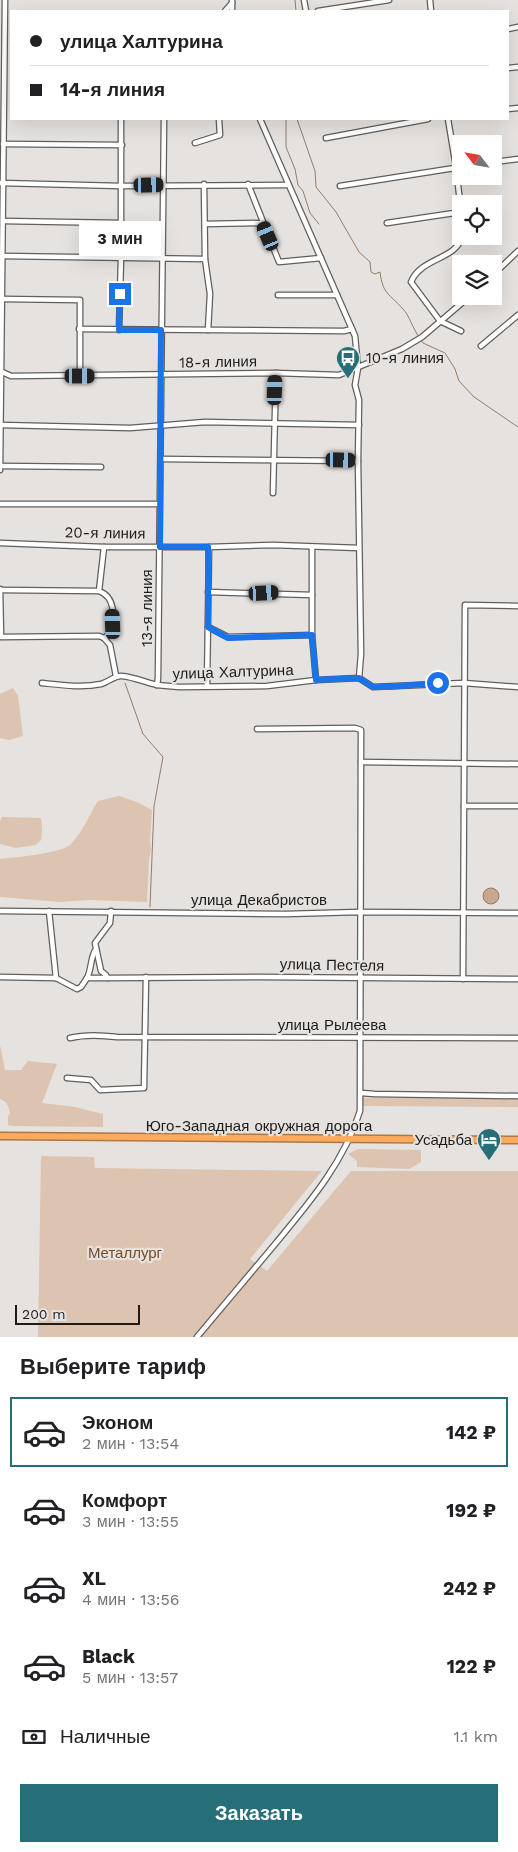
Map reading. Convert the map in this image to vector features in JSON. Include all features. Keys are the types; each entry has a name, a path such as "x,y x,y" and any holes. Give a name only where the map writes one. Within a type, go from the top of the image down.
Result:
{"highway":[{"name":"Юго-Западная окружная дорога","path":"0,1136 518,1140"}],"street":[{"path":"0,470 3,221 1,183 5,0"},
{"path":"345,0 346,7"},
{"path":"325,10 386,0"},
{"path":"5,38 10,38"},
{"path":"4,109 10,109"},
{"path":"119,330 122,258 121,120"},
{"name":"13-я линия","path":"156,685 158,678 160,547 164,120"},
{"path":"195,143 220,135 219,120"},
{"path":"260,120 287,185 292,192 355,336 358,368 355,385 359,400 361,654 359,678"},
{"path":"326,138 423,120"},
{"path":"448,120 452,136"},
{"path":"3,144 122,145"},
{"path":"502,161 518,159"},
{"path":"340,186 452,168"},
{"path":"1,183 121,186 287,185"},
{"path":"204,184 205,259 210,294 208,330"},
{"path":"248,184 280,262 321,258"},
{"path":"387,223 452,212"},
{"path":"3,221 121,223"},
{"path":"205,224 263,223"},
{"path":"458,245 455,249 426,264 413,276 411,282 440,321 462,331"},
{"path":"502,266 518,251"},
{"path":"2,256 205,259"},
{"path":"278,295 337,295"},
{"path":"2,299 80,300 80,376"},
{"name":"18-я линия","path":"1,372 10,376 161,376 276,373 339,375 402,349 419,339 459,305"},
{"path":"481,346 518,315"},
{"path":"514,318 518,324"},
{"path":"79,329 344,331 352,329"},
{"path":"273,493 276,373"},
{"path":"1,425 130,428 205,422 358,425"},
{"path":"161,458 358,461"},
{"path":"0,466 101,467"},
{"path":"0,504 159,504"},
{"name":"20-я линия","path":"0,543 104,547 273,545 359,548"},
{"path":"99,591 104,547"},
{"path":"207,686 208,547"},
{"path":"312,547 312,635 316,680"},
{"path":"42,683 64,686 94,685 109,681 116,676 110,645 104,638 99,636 0,637 0,590 99,591 104,593 112,603 113,624 112,632 104,638"},
{"path":"208,592 312,595"},
{"path":"463,979 465,605 518,606"},
{"path":"208,627 228,638 312,635"},
{"name":"улица Халтурина","path":"116,676 124,676 156,685 179,687 267,686 316,680 359,678 373,687 464,682 518,687"},
{"path":"197,1337 296,1218 337,1164 350,1139 360,1111 360,729 257,729"},
{"path":"361,762 518,764"},
{"path":"464,806 518,806"},
{"name":"улица Декабристов","path":"0,911 286,914 359,912 518,913"},
{"path":"0,977 56,978 49,911"},
{"path":"107,978 101,971 95,943 110,923 111,911"},
{"path":"87,978 90,974 93,954 96,949"},
{"name":"улица Пестеля","path":"56,978 76,989 81,987 87,978 518,979"},
{"path":"67,1078 91,1080 100,1090 144,1088 146,978"},
{"name":"улица Рылеева","path":"70,1038 99,1035 117,1037 518,1038"},
{"path":"361,1093 518,1096"}],"green space":[{"path":"13,688 18,696 23,736 9,740 0,738 0,694"},
{"path":"119,796 137,802 152,810 147,902 89,900 60,902 0,897 0,859 48,853 66,847 79,834 98,801"},
{"path":"2,817 41,818 41,840 36,845 16,848 0,844 0,821"},
{"path":"0,1045 5,1070 21,1070 28,1061 57,1064 42,1103 75,1107 103,1114 103,1127 8,1125 9,1109 6,1103 0,1099"},
{"path":"363,1098 518,1098 518,1107 363,1106"},
{"path":"358,1149 421,1150 421,1162 409,1169 357,1167 357,1161 348,1154"},
{"name":"Металлург","path":"41,1156 94,1157 95,1168 322,1171 250,1259 267,1271 351,1171 518,1171 518,1337 38,1337"}],"shaded area":[{"path":"491,888 497,890 499,896 497,902 491,904 485,902 483,896 485,890"}],"waterway":[{"path":"295,0 296,10"},
{"path":"286,120 286,147 295,169 298,185 303,191 310,213 319,224"},
{"path":"297,120 315,171 316,187 336,212 359,252 370,262 371,272 375,274 380,272 385,290 405,312 419,337"},
{"path":"421,340 423,343 445,353 455,369 459,381 474,397 518,427"},
{"path":"125,683 143,734 163,757 154,806 150,907"}],"place":[{"name":"10-я линия","path":"348,379"},
{"name":"Усадьба","path":"489,1161"}],"route":[{"path":"120,294 119,330 161,330 160,547 208,547 208,627 228,638 312,635 316,680 359,678 373,687 438,683"}]}
